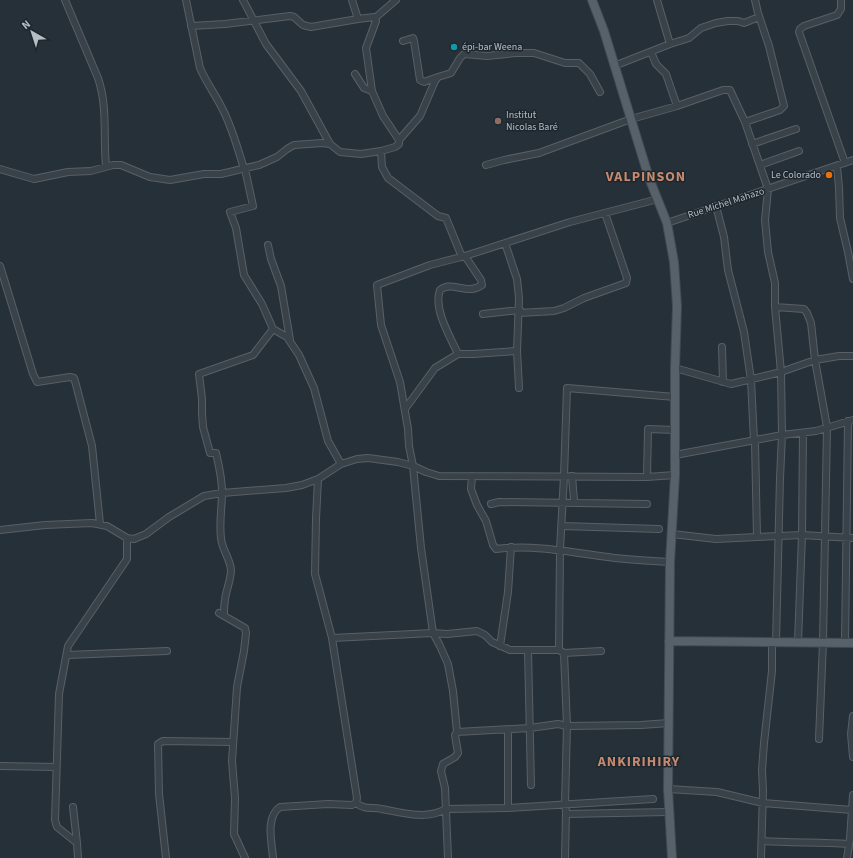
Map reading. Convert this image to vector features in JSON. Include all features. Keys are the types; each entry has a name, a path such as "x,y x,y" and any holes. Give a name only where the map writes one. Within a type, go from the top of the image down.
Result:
{"main road":[{"path":"592,0 604,31 649,178 667,222 674,262 677,306 675,368 675,476 670,562 668,789 668,812 672,858"},
{"path":"669,641 849,643"}],"street":[{"path":"65,0 98,78 102,92 105,124 106,166"},
{"path":"186,0 200,68 226,117 244,169 253,206 230,212 236,228 244,275 262,304 273,329 290,340"},
{"path":"242,0 266,44 301,91 330,144 340,152 361,154 396,147 399,144 399,140 420,116 438,77"},
{"path":"352,0 358,19"},
{"path":"191,26 253,21 290,16 294,17 303,25 311,27 370,17 375,18 396,0"},
{"path":"657,0 670,44"},
{"path":"745,122 780,110 784,106 769,46 755,0"},
{"path":"841,0 841,9 837,15 804,26 800,29 800,32 845,163"},
{"path":"614,66 689,38 701,28 728,21 738,21 744,23 759,17"},
{"path":"375,18 376,21 366,48 372,91 383,116 399,140"},
{"path":"403,41 413,38 420,80 424,82 452,73 460,58 464,54 487,56 534,53 564,63 579,63 590,74 600,92"},
{"path":"651,52 656,64 666,74 677,106"},
{"path":"355,74 364,88 372,91"},
{"path":"486,166 504,160 540,153 631,119 728,89 732,93 745,122 768,189 765,220 768,252 775,282 775,307 781,372 782,435 779,535 772,671 762,770 763,803 761,858"},
{"path":"752,144 796,129"},
{"path":"0,169 34,179 68,172 91,171 106,166 121,165 150,177 170,180 204,174 221,174 259,165 277,157 294,144 330,144"},
{"path":"381,151 382,167 388,178 438,216 446,218 464,256 482,280 482,285 480,287 468,290 454,287 446,287 440,290 439,311 458,354"},
{"path":"760,165 799,151"},
{"name":"Rue Michel Mahazo","path":"667,222 853,160"},
{"path":"836,166 839,188 840,218 853,278"},
{"path":"448,858 445,788 441,771 443,764 455,757 458,753 455,735 457,732 453,691 448,664 433,633 421,548 414,466 409,446 405,409 400,382 381,324 377,285 430,265 464,256 570,222 658,199"},
{"path":"716,206 724,237 728,270 741,318 751,380 755,441 757,537"},
{"path":"484,314 554,311 564,308 584,298 626,283 627,278 605,213"},
{"path":"505,243 517,279 519,312 519,388"},
{"path":"268,245 271,259 281,286 290,340 312,382 328,441 341,464"},
{"path":"0,266 33,374 37,382 70,377 74,378 75,380 92,446 100,524"},
{"path":"775,307 799,308 804,309 808,313 811,323 814,360 827,427 823,642 819,739"},
{"path":"244,858 234,834 235,798 232,762 237,687 246,633 245,628 221,614 231,571 229,561 223,551 219,523 222,480 216,452 210,453 203,427 199,374 253,355 273,329"},
{"path":"722,347 723,382"},
{"path":"405,409 435,368 458,354 518,351"},
{"path":"675,368 731,384 781,372 814,360 839,356 853,356"},
{"path":"565,858 567,726 562,651 560,550 564,476 566,388 675,397"},
{"path":"675,455 782,435 816,431 850,421 849,643"},
{"path":"647,477 648,429 675,430"},
{"path":"798,642 802,535 803,433"},
{"path":"0,530 92,522 107,526 127,538 134,539 146,534 169,516 199,498 222,493 286,488 302,485 318,478 341,464 357,459 368,458 414,466 439,476 675,476"},
{"path":"472,476 471,488 477,505 486,521 492,545 496,549 511,547 560,550 615,558 670,562"},
{"path":"572,476 574,500"},
{"path":"318,478 316,574 332,638 357,798 356,803"},
{"path":"491,504 499,502 647,504"},
{"path":"562,526 659,529"},
{"path":"672,534 716,539 779,535 850,538"},
{"path":"77,843 57,828 55,820 59,694 68,646 127,559 127,538"},
{"path":"500,646 508,592 511,547"},
{"path":"332,638 433,633 447,634 477,631 485,635 492,642 510,650 601,651"},
{"path":"528,650 531,785"},
{"path":"67,655 167,651"},
{"path":"853,716 851,734 853,757"},
{"path":"457,732 508,730 558,724 567,726 669,723"},
{"path":"508,730 508,808"},
{"path":"166,858 160,794 158,744 163,741 233,742"},
{"path":"0,766 56,767"},
{"path":"668,789 716,792 763,803 852,810"},
{"path":"847,858 853,795"},
{"path":"356,803 361,807 369,809 382,809 419,815 441,812 446,809 508,808 653,798"},
{"path":"273,858 270,821 276,810 280,807 328,804 352,805 356,803"},
{"path":"73,807 78,858"},
{"path":"566,814 668,812"},
{"path":"762,841 849,844"}],"place":[{"name":"épi-bar Weena","path":"454,47"},
{"name":"Institut Nicolas Baré","path":"498,121"},
{"name":"Le Colorado","path":"829,175"}],"district":[{"name":"VALPINSON","path":"646,177"},
{"name":"ANKIRIHIRY","path":"639,762"}]}
